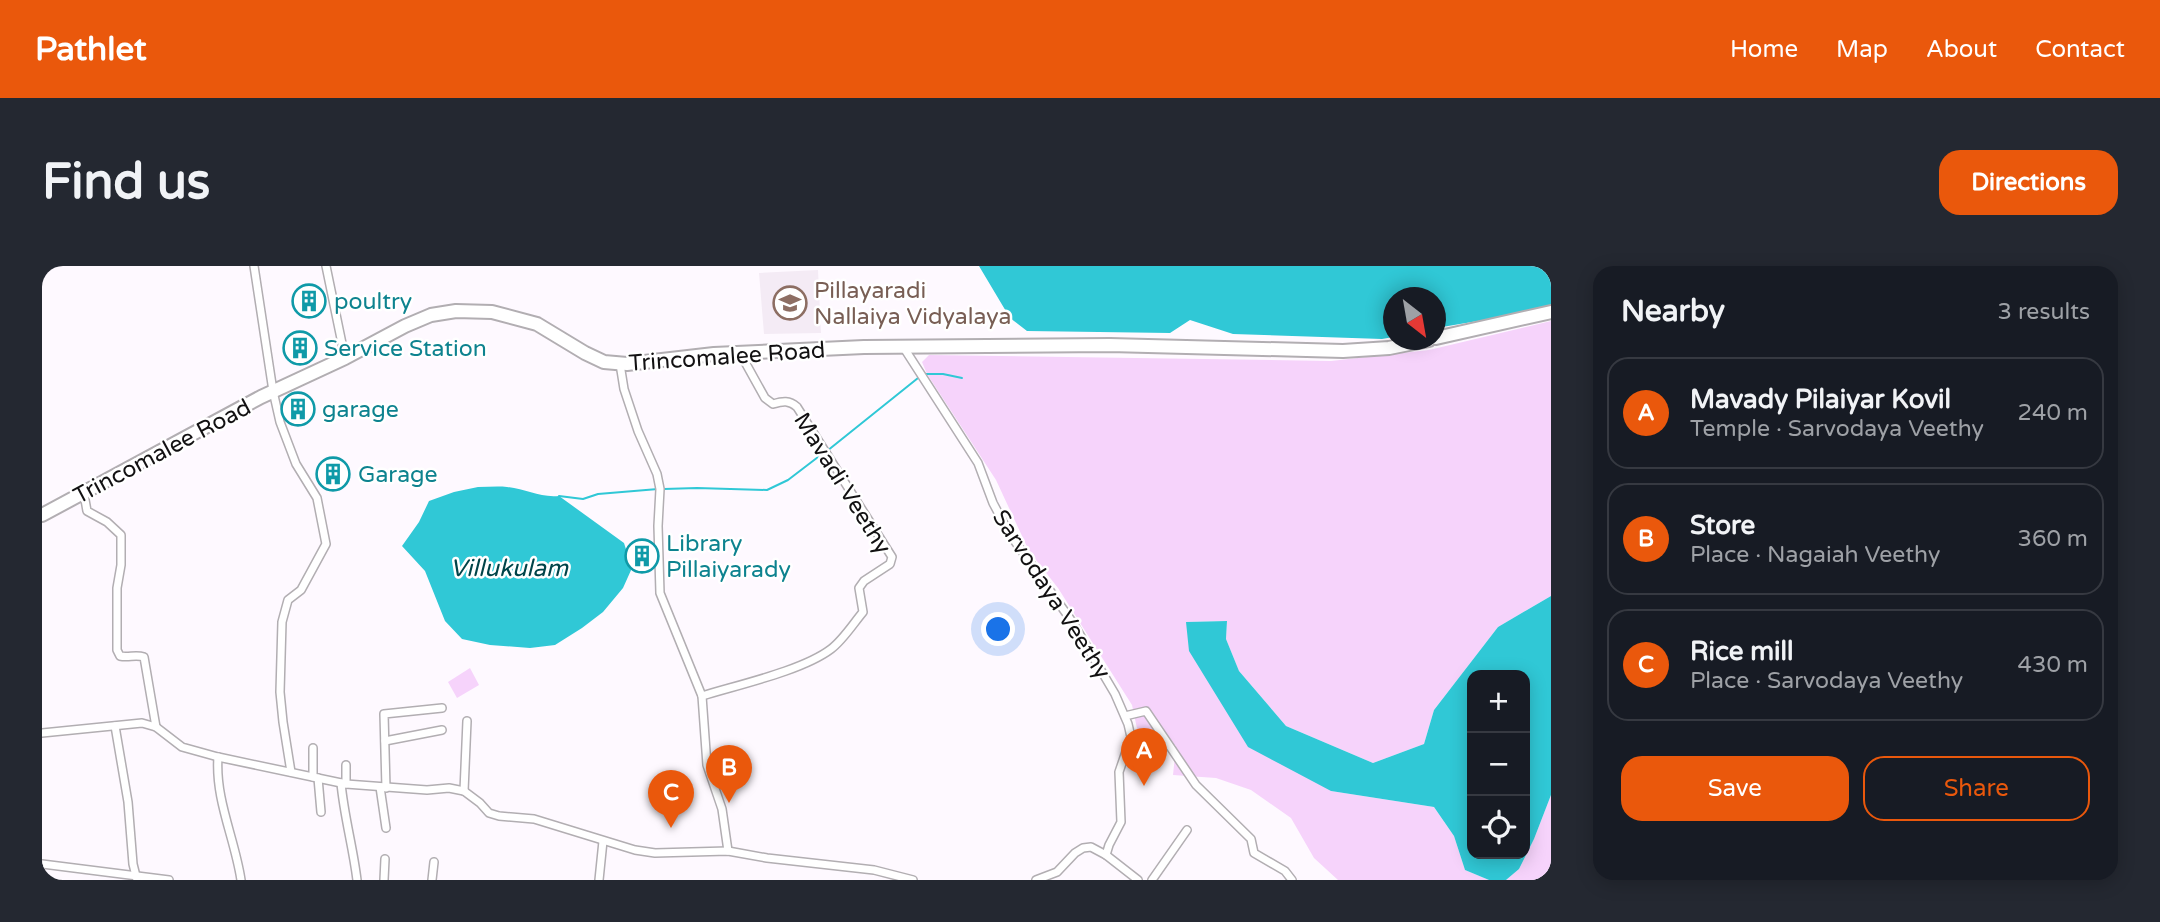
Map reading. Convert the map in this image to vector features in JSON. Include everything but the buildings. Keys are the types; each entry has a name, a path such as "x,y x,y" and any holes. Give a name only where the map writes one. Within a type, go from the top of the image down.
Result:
{"highway":[{"name":"Trincomalee Road","path":"42,515 273,391 431,315 492,312 537,324 585,353 604,362 620,364 740,352 904,348 1110,345 1343,351 1383,348"},
{"path":"1446,336 1551,312"}],"street":[{"path":"254,266 280,422 296,464 317,498 326,544 300,590 288,600 282,622 280,692 291,772"},
{"path":"326,266 345,358"},
{"name":"Sarvodaya Veethy","path":"904,348 978,463 993,503 1009,533 1073,623 1125,716 1131,737 1119,772 1121,821 1106,855"},
{"name":"Mavadi Veethy","path":"702,696 785,670 822,655 834,647 863,612 859,588 864,581 890,564 892,557 797,407 792,402 773,404 765,398 740,352"},
{"path":"620,364 624,389 638,432 657,474 660,489 660,593 702,696 707,765 722,809 728,851"},
{"path":"84,494 87,511 107,522 121,535 121,565 117,588 117,650 120,656 135,654 144,657 156,727"},
{"path":"386,828 383,787 384,714 442,708"},
{"path":"1125,716 1146,711 1196,785 1251,839 1254,853 1285,871 1292,880"},
{"path":"464,791 467,721"},
{"path":"42,733 142,723 156,727 182,747 315,778 383,787 427,790 449,788 464,791 489,813 499,817 534,819 635,850 655,853 728,851 874,870 913,880"},
{"path":"115,726 128,803 136,878"},
{"path":"385,741 442,730"},
{"path":"313,748 321,812"},
{"path":"218,757 218,781 225,819 239,863 241,880"},
{"path":"346,765 344,810 351,836 357,880"},
{"path":"1153,880 1187,830"},
{"path":"599,880 603,841"},
{"path":"1036,880 1056,872 1075,853 1091,847 1138,880"},
{"path":"384,880 385,859"},
{"path":"432,880 434,862"},
{"path":"42,864 136,878 169,880"}],"shaded area":[{"name":"Pillayaradi Nallaiya Vidyalaya","path":"818,270 821,333 764,334 759,273"},
{"path":"1551,321 1551,596 1498,627 1434,710 1424,744 1373,763 1286,726 1239,671 1226,639 1227,621 1186,622 1331,791 1434,807 1454,836 1465,870 1489,880 1338,880 1314,858 1291,818 1251,790 1216,778 1173,775 1176,746 1167,739 1138,733 1132,705 1058,588 1029,551 996,480 927,374 922,362 929,355 1331,361 1446,350 1446,346"},
{"path":"470,668 479,685 457,698 448,682"},
{"path":"1551,795 1551,880 1506,880 1519,869 1524,859 1530,859 1530,847"}],"water":[{"path":"979,266 1551,266 1551,306 1446,326 1446,287 1383,287 1382,339 1233,334 1190,320 1170,333 1027,331 1010,318"},
{"name":"Villukulam","path":"478,487 507,487 546,496 559,496 624,543 632,568 623,588 603,612 555,645 530,648 490,645 462,639 445,621 425,571 402,546 419,522 429,501"},
{"path":"1551,596 1551,795 1530,847 1530,670 1467,670 1467,859 1524,859 1519,869 1506,880 1489,880 1465,870 1454,836 1434,807 1331,791 1248,747 1189,651 1186,622 1227,621 1226,639 1239,671 1286,726 1373,763 1424,744 1434,710 1498,627"}],"waterway":[{"path":"926,374 962,378"},
{"path":"827,451 918,378"},
{"path":"664,489 767,490 788,480 822,454"},
{"path":"559,496 583,499 598,494 658,489"}],"place":[{"name":"poultry","path":"309,301"},
{"name":"Pillayaradi Nallaiya Vidyalaya","path":"790,303"},
{"name":"Service Station","path":"300,348"},
{"name":"garage","path":"298,409"},
{"name":"Garage","path":"333,474"},
{"name":"Library Pillaiyarady","path":"642,556"},
{"name":"Mavady Pilaiyar Kovil","path":"1144,786"},
{"name":"Store","path":"729,803"},
{"name":"Rice mill","path":"671,828"}]}
